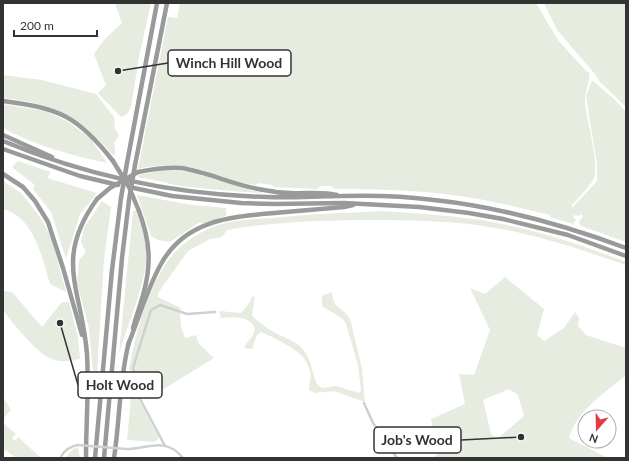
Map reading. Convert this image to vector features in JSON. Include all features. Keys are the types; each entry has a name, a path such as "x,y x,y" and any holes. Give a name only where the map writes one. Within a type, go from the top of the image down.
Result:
{"highway":[{"path":"95,458 112,270 121,198 157,3"},
{"path":"104,458 122,258 129,200 167,3"},
{"path":"3,101 37,106 64,115 92,136 124,177 139,211 147,236 149,263 143,295 124,362 118,434 114,458"},
{"path":"3,135 64,163"},
{"path":"3,142 64,163 135,182 205,193 268,197 403,197 465,204 538,219 626,248"},
{"path":"3,149 80,176 172,196 241,203 274,204 344,202 469,212 568,235 626,256"},
{"path":"86,458 87,352 84,325 74,284 73,255 74,244 79,231 97,199 117,183 138,172 159,168 180,168 200,172 239,185 263,190 291,193 329,193 340,196"},
{"path":"3,174 23,187 36,201 48,222 87,352"},
{"path":"128,345 150,286 161,263 179,242 201,226 226,219 344,207 355,204"}],"street":[{"path":"165,446 139,397 133,368 151,310 160,305 187,314 215,312"},
{"path":"364,403 373,423 396,458"},
{"path":"60,458 67,449 78,445 126,449 153,444 172,449 183,458"}],"shaded area":[{"path":"115,3 151,3 139,57 131,107 127,114 121,117 98,93 106,85 94,54 104,40 122,23"},
{"path":"180,3 536,3 558,40 586,71 589,72 585,102 594,152 595,172 594,178 571,206 573,207 597,181 597,165 586,96 592,80 614,99 626,112 626,242 581,226 579,222 583,216 581,214 579,216 574,215 573,217 576,220 573,224 550,217 550,215 518,207 450,195 400,190 335,189 331,186 320,186 318,189 274,187 272,185 258,183 256,185 242,183 202,170 186,167 154,166 138,169 168,17 177,18"},
{"path":"545,3 626,3 626,107 600,82 595,74 557,30"},
{"path":"3,75 42,80 96,94 114,117 115,129 119,136 114,143 114,156 89,130 66,114 39,104 3,98"},
{"path":"3,104 45,111 67,121 91,139 107,163 54,149 28,140 3,128"},
{"path":"18,161 51,172 47,178 97,193 80,214 66,259 51,212 33,189 35,185 12,167"},
{"path":"161,170 194,173 248,190 264,193 181,186 139,178 139,175"},
{"path":"3,181 21,193 40,217 51,237 66,292 50,284 40,251 29,229 14,213 3,209"},
{"path":"137,195 192,205 226,208 226,216 202,224 200,222 170,242 158,240 151,236"},
{"path":"102,201 111,207 104,260 97,371 93,371 89,328 77,283 79,260 86,252 81,242 84,228"},
{"path":"136,210 145,238 147,255 143,280 136,305 119,353 133,211"},
{"path":"381,211 462,218 512,226 589,248 626,262 626,265 533,236 484,226 449,222 360,220 293,222 227,230 222,237 210,239 188,251 158,293 158,297 181,308 178,312 180,313 181,326 185,338 196,335 199,344 214,358 146,400 140,388 139,374 129,370 135,339 152,288 169,259 179,248 208,229 231,222 252,219"},
{"path":"505,277 544,309 537,335 544,341 564,328 575,312 579,318 578,326 586,335 626,348 626,375 601,395 587,409 577,409 577,421 569,438 577,442 577,449 590,449 608,458 432,458 437,455 431,419 465,404 459,374 474,375 490,330 470,288 485,294","holes":["509,389 518,395 524,416 497,439 491,434 483,400"]},
{"path":"3,291 12,292 42,327 62,302 69,302 78,337 80,359 59,361 52,359 33,345 3,310"},
{"path":"332,292 334,302 347,315 351,322 362,369 365,402 334,391 315,393 309,390 311,375 308,365 302,356 283,342 261,332 257,335 252,349 244,348 253,334 255,328 254,325 241,318 221,318 219,311 241,313 248,305 252,297 255,296 252,316 269,329 294,342 302,348 308,356 315,379 319,386 322,388 336,386 359,393 361,390 358,365 346,324 343,319 322,306 322,296"},
{"path":"132,387 159,438 154,442 127,440"},
{"path":"3,397 11,410 3,419"},
{"path":"3,423 16,434 12,438 15,441 18,437 41,458 17,458 3,449"},
{"path":"78,447 80,458 65,458 73,449"}],"place":[{"name":"Winch Hill Wood","path":"118,71"},
{"name":"Holt Wood","path":"60,323"},
{"name":"Job's Wood","path":"521,437"}]}
